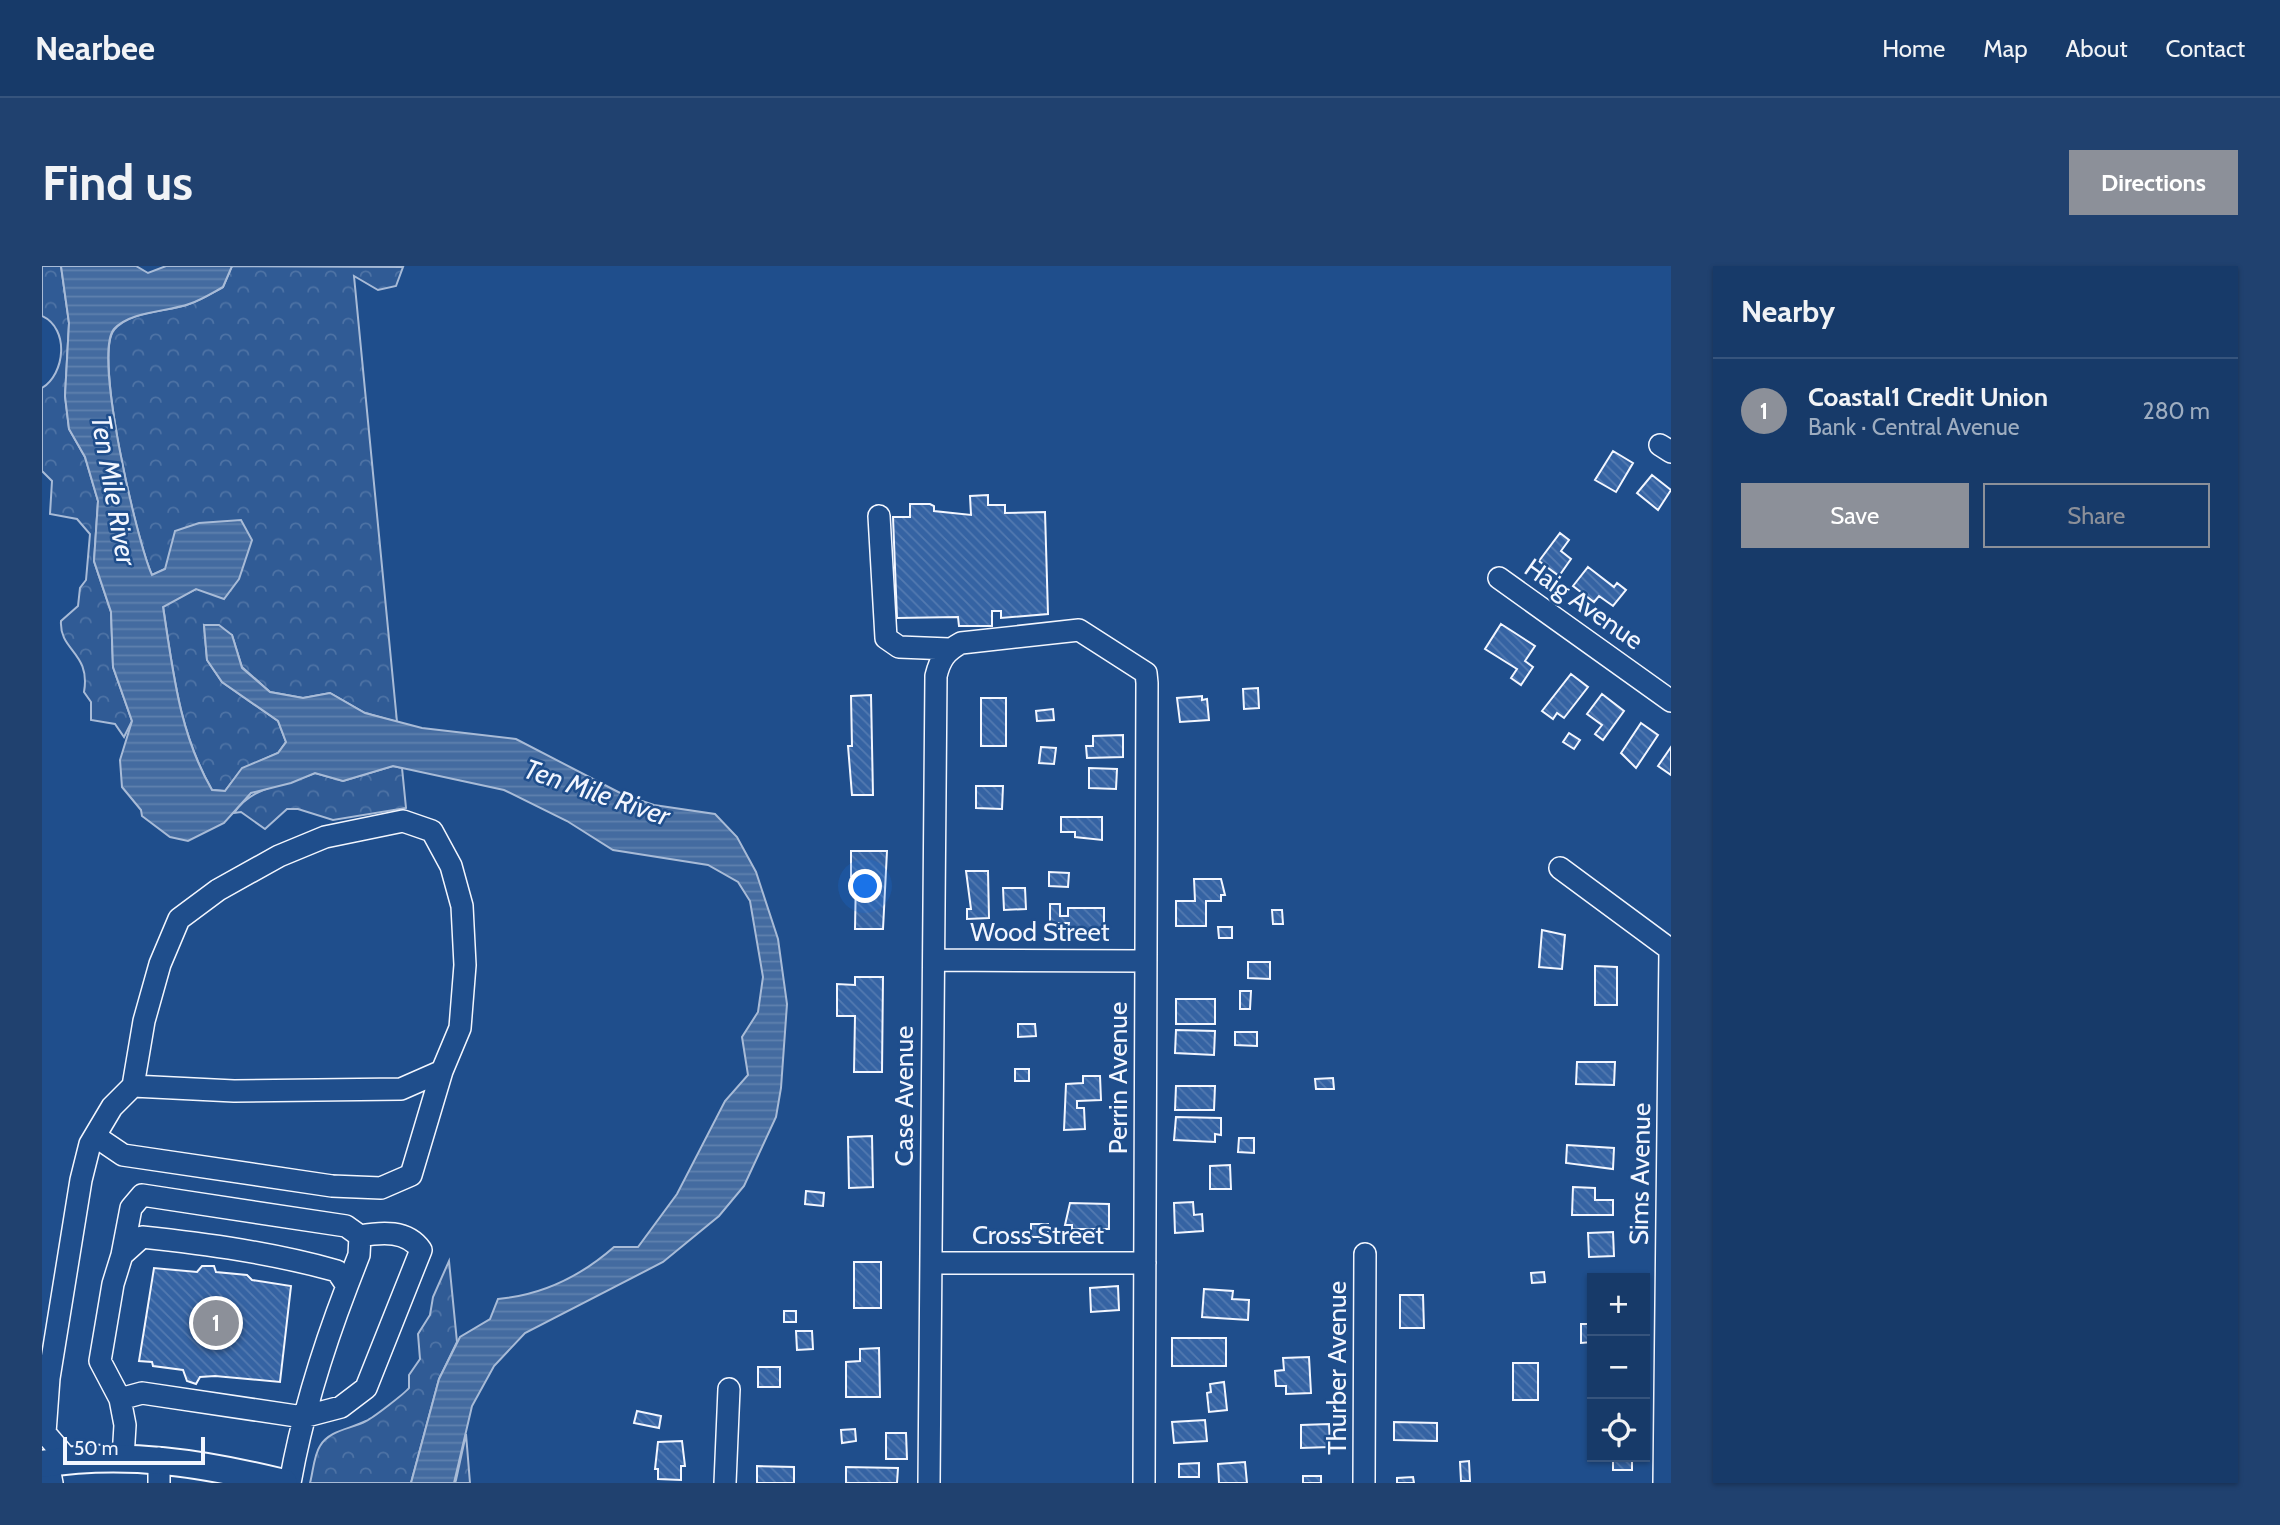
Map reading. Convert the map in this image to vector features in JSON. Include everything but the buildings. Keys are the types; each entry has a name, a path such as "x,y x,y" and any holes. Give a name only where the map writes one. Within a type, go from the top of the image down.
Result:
{"main road":[{"path":"52,1468 123,1458 159,1471 278,1482"}],"street":[{"path":"878,516 886,638 899,647 949,649"},
{"name":"Haig Avenue","path":"1499,578 1671,701"},
{"name":"Perrin Avenue","path":"949,649 961,643 1079,630 1146,673 1144,1483"},
{"name":"Case Avenue","path":"929,1483 936,710 939,661 949,649"},
{"path":"52,1468 45,1433 49,1378 81,1180 94,1136 112,1107 133,1086 144,1021 160,964 179,919 218,890 279,856 325,837 403,821 432,831 451,866 463,906 465,965 460,1028 442,1071 411,1175 381,1188 332,1186 155,1161 123,1154 94,1136"},
{"path":"1560,868 1671,950"},
{"name":"Sims Avenue","path":"1664,1483 1671,950"},
{"name":"Wood Street","path":"934,960 1146,961"},
{"path":"133,1086 234,1091 401,1088 442,1071"},
{"path":"120,1399 142,1393 303,1417 341,1407 366,1388 421,1250 414,1240 384,1231 360,1236 346,1226 142,1195 131,1208 113,1284 100,1360 120,1399 125,1424 123,1458"},
{"path":"278,1482 359,1255 360,1236"},
{"path":"122,1255 142,1237 183,1241 287,1257 337,1271 346,1286"},
{"name":"Thurber Avenue","path":"1364,1483 1365,1254"},
{"name":"Cross Street","path":"931,1263 1145,1263"},
{"path":"725,1483 729,1389"}],"green space":[{"path":"42,266 61,266 69,323 65,396 69,429 85,457 98,501 94,561 111,612 113,667 132,721 124,737 115,724 91,720 91,702 84,692 83,668 62,631 61,621 78,606 80,588 86,580 90,534 77,519 50,514 52,481 42,471 42,388 56,373 61,352 57,331 51,322 42,316"},
{"path":"232,266 403,267 396,286 378,290 354,276 397,722 365,713 330,693 303,698 270,692 242,667 232,635 204,625 207,660 222,682 278,721 286,742 278,753 242,769 225,791 212,790 192,746 179,701 163,606 196,589 165,569 152,575 145,556 128,490 113,410 109,346 114,330 129,319 189,304 223,287"},
{"path":"393,766 402,768 406,808 333,820 298,809 287,809 265,829 241,812 234,813 260,791 315,773 343,781"},
{"path":"449,1261 457,1342 439,1379 411,1483 310,1483 316,1454 329,1436 370,1419 409,1388 409,1375 420,1359 418,1334 430,1315 433,1297"},
{"path":"466,1434 470,1483 455,1483 456,1480"}],"water":[{"name":"Ten Mile River","path":"61,266 136,266 148,273 166,266 232,266 223,287 189,304 121,323 114,329 109,345 109,373 120,449 137,526 152,575 165,569 175,531 199,523 241,520 252,540 239,579 224,599 196,589 163,607 174,678 185,724 212,790 225,791 242,768 278,753 286,742 278,721 222,682 207,660 204,625 219,625 232,635 242,668 270,692 303,698 330,693 365,713 422,728 516,739 624,795 654,805 715,814 737,837 756,872 778,939 787,1004 781,1088 776,1117 744,1186 719,1216 663,1262 525,1333 494,1366 472,1406 454,1483 411,1483 439,1379 460,1337 490,1319 498,1299 530,1293 560,1282 588,1267 614,1247 638,1247 677,1194 725,1101 748,1075 742,1037 758,1012 763,977 750,901 738,882 708,865 613,850 567,821 504,790 393,766 343,781 315,773 291,783 251,793 224,823 188,841 170,837 142,816 141,810 122,787 120,760 132,721 113,667 111,612 94,561 98,501 85,457 69,429 65,396 69,323"}],"place":[{"name":"Coastal1 Credit Union","path":"216,1323"}]}
